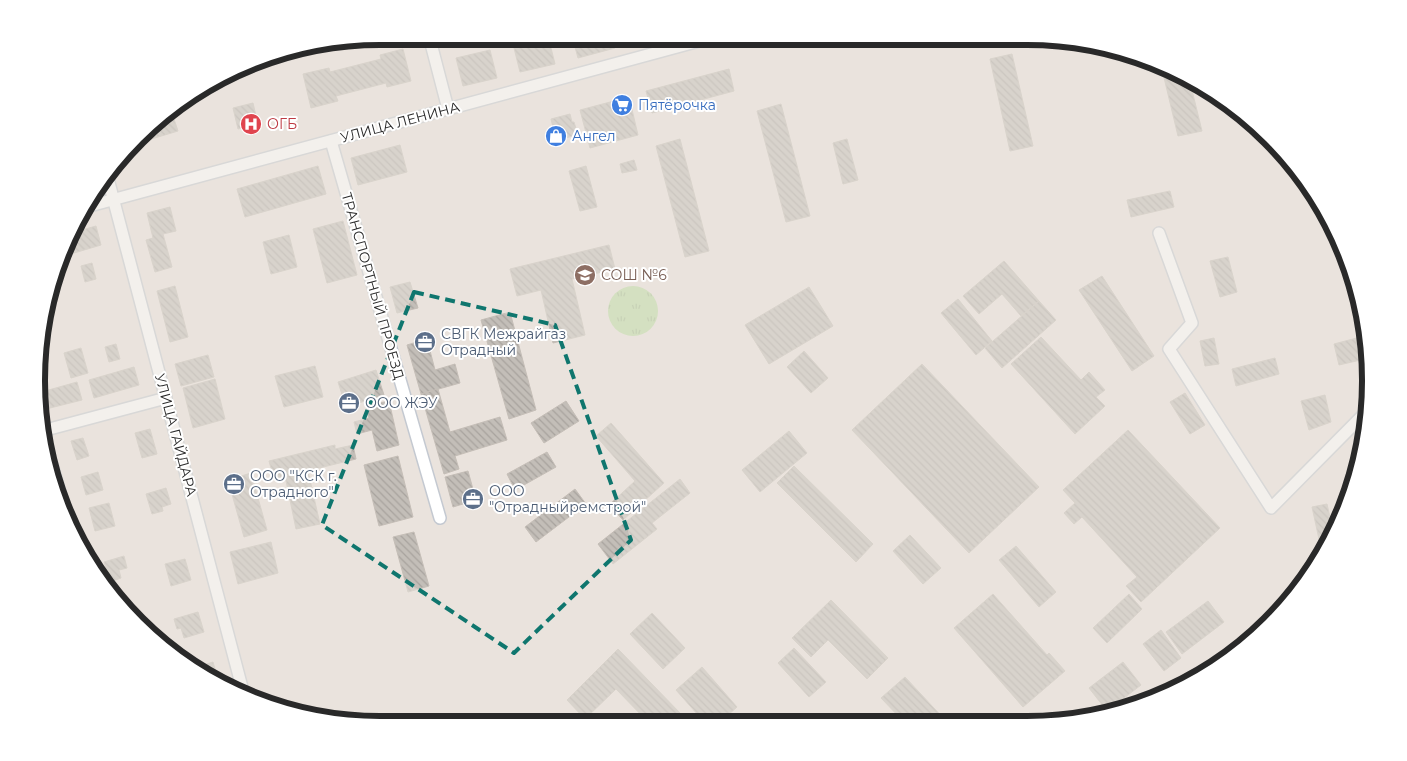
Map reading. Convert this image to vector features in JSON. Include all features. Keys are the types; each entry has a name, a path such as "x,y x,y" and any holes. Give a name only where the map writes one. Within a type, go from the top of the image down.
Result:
{"street":[{"path":"431,45 448,109"},
{"name":"УЛИЦА ЛЕНИНА","path":"95,206 684,45"},
{"name":"ТРАНСПОРТНЫЙ ПРОЕЗД","path":"331,141 440,518"},
{"name":"УЛИЦА ГАЙДАРА","path":"109,183 241,685"},
{"path":"1159,233 1192,324 1169,349 1271,508 1359,419"},
{"path":"49,429 166,398"}],"highlighted area":[{"path":"414,292 555,325 631,540 514,653 322,525"}],"green space":[{"path":"633,286 642,288 653,297 658,311 656,320 647,331 633,336 624,334 613,325 608,311 610,302 619,291"}],"building":[{"path":"513,45 550,45 555,64 520,72"},
{"path":"574,45 614,45 615,48 578,58"},
{"path":"403,49 411,81 387,87 386,83 336,96 338,101 311,108 303,74 329,68 330,72 381,59 380,55"},
{"path":"490,50 497,78 463,86 456,58"},
{"path":"1012,54 1033,146 1010,151 990,59"},
{"path":"729,69 734,91 652,113 646,91"},
{"path":"1163,75 1192,89 1202,131 1178,136"},
{"path":"629,97 638,135 590,148 580,110"},
{"path":"253,103 258,124 238,129 233,108"},
{"path":"781,104 810,216 786,222 757,111"},
{"path":"570,114 578,135 556,140 551,119"},
{"path":"173,116 178,131 145,141"},
{"path":"680,139 709,251 685,257 656,146"},
{"path":"847,139 858,180 843,184 833,143"},
{"path":"400,145 407,172 358,185 351,158"},
{"path":"634,160 637,170 622,173 620,164"},
{"path":"318,166 326,194 245,217 237,189"},
{"path":"586,166 597,207 580,211 569,171"},
{"path":"1170,191 1174,207 1131,217 1127,200"},
{"path":"170,207 176,231 163,234 172,267 155,272 146,240 153,238 147,213"},
{"path":"343,221 357,275 327,283 313,229"},
{"path":"96,226 101,245 70,254 71,252 81,230"},
{"path":"289,235 297,267 271,274 263,242"},
{"path":"609,245 615,269 572,279 585,335 553,343 541,290 517,296 510,269"},
{"path":"1228,257 1237,292 1220,297 1210,261"},
{"path":"1004,261 1039,301 1021,316 1002,294 979,314 963,296"},
{"path":"92,263 96,279 85,282 81,266"},
{"path":"1102,276 1154,356 1132,371 1079,290"},
{"path":"410,282 418,308 397,313 390,287"},
{"path":"175,286 188,337 170,342 157,291"},
{"path":"809,287 833,326 769,364 745,325"},
{"path":"958,299 992,341 976,355 941,313"},
{"path":"1039,301 1056,320 1002,368 985,348"},
{"path":"510,312 536,410 509,419 481,320"},
{"path":"1041,337 1081,380 1089,372 1105,390 1096,397 1105,406 1075,434 1011,364"},
{"path":"1359,337 1361,360 1339,365 1334,344"},
{"path":"1214,338 1219,364 1205,366 1200,341"},
{"path":"427,339 435,370 455,364 460,383 421,394 407,345"},
{"path":"116,344 120,359 109,362 105,347"},
{"path":"81,348 88,373 71,378 64,353"},
{"path":"804,351 828,378 811,393 787,367"},
{"path":"208,355 214,377 181,386 175,364"},
{"path":"1275,358 1279,374 1236,386 1232,369"},
{"path":"922,364 1039,487 969,553 852,430"},
{"path":"315,366 323,397 284,407 275,376"},
{"path":"134,367 139,385 94,398 89,380"},
{"path":"376,370 384,395 346,407 338,382"},
{"path":"215,379 225,419 193,428 183,388"},
{"path":"77,382 82,400 47,409 45,391"},
{"path":"438,389 450,432 500,417 507,440 455,456 459,469 444,474 421,394"},
{"path":"1185,393 1205,425 1190,434 1170,402"},
{"path":"1325,395 1331,422 1309,430 1301,401"},
{"path":"389,401 399,445 377,451 372,430 357,434 354,422 369,418 366,406"},
{"path":"566,401 579,421 544,443 531,423"},
{"path":"611,423 664,483 623,520 609,505 635,481 596,436"},
{"path":"150,429 157,454 142,458 135,433"},
{"path":"1128,430 1220,528 1141,602 1126,586 1137,577 1082,517 1074,524 1064,513 1075,503 1063,490"},
{"path":"789,431 807,453 760,492 742,470"},
{"path":"83,438 89,456 77,460 71,441"},
{"path":"335,445 335,449 353,445 356,459 274,479 269,461"},
{"path":"547,452 556,467 515,490 507,474"},
{"path":"398,456 413,517 379,526 364,465"},
{"path":"794,466 873,544 856,562 777,483"},
{"path":"308,471 320,524 296,529 285,476"},
{"path":"468,471 476,500 453,507 445,477"},
{"path":"98,472 103,490 86,495 81,477"},
{"path":"251,473 267,530 244,537 228,480"},
{"path":"680,479 690,493 652,523 657,529 613,564 598,544"},
{"path":"166,488 171,504 162,507 163,511 152,514 146,494"},
{"path":"575,489 586,504 536,542 525,527"},
{"path":"109,503 115,526 95,531 89,508"},
{"path":"1327,504 1331,521 1320,543 1312,507"},
{"path":"414,532 429,586 408,592 393,537"},
{"path":"910,535 941,568 923,584 893,551"},
{"path":"271,542 278,573 238,584 230,552"},
{"path":"1016,546 1056,592 1039,607 999,560"},
{"path":"124,556 127,568 119,570 121,578 112,581 104,562"},
{"path":"185,559 191,580 171,586 165,564"},
{"path":"993,594 1047,655 1049,653 1065,671 1023,707 954,628"},
{"path":"1129,594 1142,609 1107,643 1093,628"},
{"path":"831,600 888,658 867,679 828,640 811,657 792,638"},
{"path":"1208,601 1224,622 1182,654 1166,632"},
{"path":"198,612 204,632 184,638 181,628 177,629 174,619"},
{"path":"652,613 685,648 663,669 630,634"},
{"path":"1161,630 1181,658 1164,671 1143,644"},
{"path":"794,648 826,682 809,697 778,663"},
{"path":"618,649 681,714 679,716 642,716 616,689 588,716 582,716 567,700"},
{"path":"213,662 216,673 213,671 203,665"},
{"path":"1123,662 1141,685 1116,704 1104,707 1089,688"},
{"path":"702,667 737,707 727,716 699,716 676,690"},
{"path":"905,677 941,716 898,716 881,698"}],"place":[{"name":"Пятёрочка","path":"622,105"},
{"name":"ОГБ","path":"251,124"},
{"name":"Ангел","path":"556,136"},
{"name":"СОШ №6","path":"585,275"},
{"name":"СВГК Межрайгаз Отрадный","path":"425,342"},
{"name":"ООО ЖЭУ","path":"349,403"},
{"name":"ООО \"КСК г. Отрадного\"","path":"234,484"},
{"name":"ООО \"Отрадныйремстрой\"","path":"473,499"}]}
